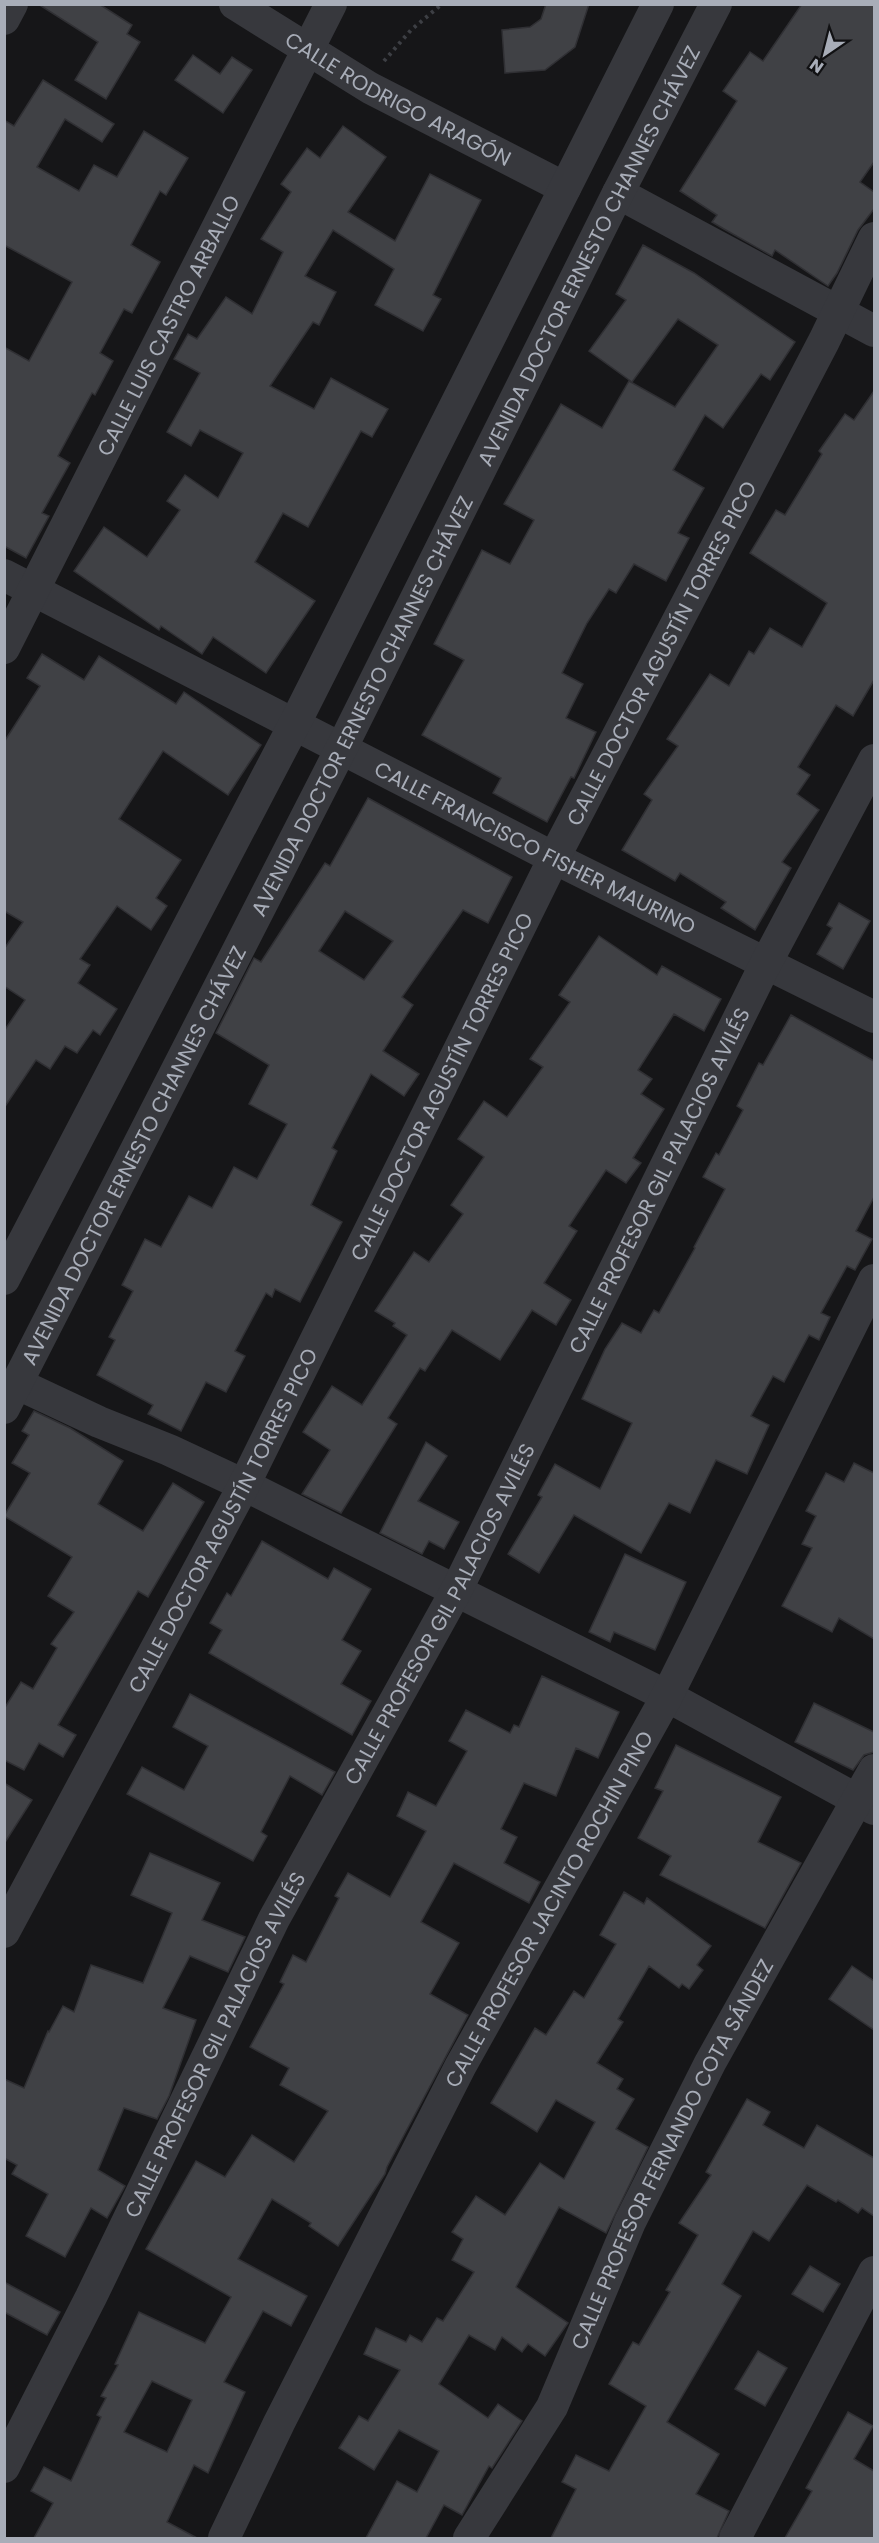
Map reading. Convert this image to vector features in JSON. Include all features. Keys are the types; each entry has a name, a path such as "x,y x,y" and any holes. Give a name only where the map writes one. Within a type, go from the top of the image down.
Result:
{"street":[{"path":"4,19 12,4"},
{"name":"CALLE RODRIGO ARAGÓN","path":"235,4 370,88 565,188"},
{"name":"CALLE LUIS CASTRO ARBALLO","path":"4,648 331,4"},
{"path":"4,1279 294,725 658,4"},
{"name":"AVENIDA DOCTOR ERNESTO CHANNES CHÁVEZ","path":"11,1396 341,749 618,193 716,4"},
{"path":"618,193 874,331"},
{"name":"CALLE DOCTOR AGUSTÍN TORRES PICO","path":"4,1932 244,1485 554,858 874,238"},
{"name":"CALLE FRANCISCO FISHER MAURINO","path":"4,575 554,858 874,1017"},
{"name":"CALLE PROFESOR GIL PALACIOS AVILÉS","path":"4,2466 91,2296 274,1919 456,1591 766,963 874,760"},
{"name":"CALLE PROFESOR JACINTO ROCHIN PINO","path":"224,2538 279,2423 460,2067 667,1696 874,1280"},
{"path":"11,1396 244,1485 667,1696 866,1805"},
{"name":"CALLE PROFESOR FERNANDO COTA SÁNDEZ","path":"469,2538 552,2407 630,2222 710,2063 866,1805 874,1770"},
{"path":"735,2538 874,2272"}],"path":[{"path":"370,88 381,65 411,30 442,4"}],"building":[{"path":"38,4 99,4 132,25 127,34 140,42 106,99 75,80 98,42"},
{"path":"546,4 589,4 575,47 545,70 505,73 502,30 530,27 541,19"},
{"path":"802,4 874,4 874,162 860,182 874,192 874,209 858,230 828,286 775,250 772,256 712,222 717,215 680,191 737,101 723,91 750,52 763,61"},
{"path":"193,55 220,74 232,57 252,70 223,113 175,80"},
{"path":"43,80 114,124 102,142 65,119 37,167 79,191 94,165 117,177 144,131 188,158 166,195 160,191 131,245 160,262 132,313 124,309 100,353 113,361 95,395 92,393 58,456 70,463 42,513 49,516 26,558 4,546 4,347 29,361 72,282 4,245 4,120 14,126"},
{"path":"343,126 386,157 348,212 395,241 430,174 481,200 433,295 441,299 423,331 375,305 394,269 333,230 305,276 336,292 319,325 313,322 270,386 314,409 331,378 388,409 372,437 361,431 308,527 283,513 255,562 315,601 266,673 213,637 202,654 161,626 159,630 74,571 104,527 147,557 180,510 167,501 185,475 218,498 243,453 200,430 191,446 167,432 200,373 174,359 188,334 197,339 226,297 252,314 283,252 261,239 291,192 281,184 307,148 320,158"},
{"path":"643,245 694,273 795,342 770,380 761,374 723,428 705,415 673,470 704,488 678,533 689,538 666,581 634,564 616,593 609,589 587,623 562,673 583,684 566,718 596,732 574,778 571,777 547,822 493,793 501,778 422,735 464,660 434,644 482,550 510,564 534,520 504,504 561,404 602,428 629,381 675,407 718,345 678,319 632,382 589,351 626,300 616,294"},
{"path":"874,391 874,680 853,716 836,705 798,767 810,775 797,794 819,810 782,862 791,868 755,930 721,908 726,902 680,873 675,881 622,850 652,800 644,794 678,746 667,739 710,674 729,686 749,651 754,654 770,628 802,647 827,603 750,553 776,510 785,515 822,454 819,451 845,414 854,420"},
{"path":"42,654 84,680 99,656 176,704 184,692 261,745 228,795 163,751 119,819 181,860 156,898 167,906 151,930 117,906 80,959 90,965 78,983 117,1009 100,1035 93,1030 77,1053 65,1046 50,1069 36,1060 4,1108 4,1031 25,1000 4,986 4,949 23,922 4,911 4,742 40,686 27,678"},
{"path":"368,798 512,877 488,923 463,910 402,997 413,1005 383,1051 419,1074 404,1096 371,1074 332,1148 337,1151 311,1205 342,1222 300,1302 275,1289 272,1297 266,1293 235,1351 245,1356 226,1392 206,1382 181,1431 148,1414 153,1405 97,1375 115,1340 109,1337 133,1291 122,1285 145,1239 161,1247 189,1196 212,1208 234,1167 257,1179 287,1124 249,1104 269,1065 216,1033 254,958 261,962 325,863 330,866","holes":["345,911 393,941 364,980 319,951"]},
{"path":"839,903 870,921 843,969 817,954 832,928 827,925"},
{"path":"599,936 657,975 662,966 721,999 704,1031 674,1014 638,1070 652,1079 641,1094 664,1109 633,1158 641,1163 626,1183 606,1170 569,1226 577,1231 544,1283 571,1300 556,1325 532,1310 500,1360 452,1330 425,1371 420,1368 388,1418 397,1424 341,1513 302,1494 330,1450 303,1432 332,1386 362,1405 407,1335 393,1326 395,1323 375,1311 414,1252 429,1262 463,1214 451,1205 484,1157 458,1139 484,1101 507,1117 543,1067 530,1059 570,1002 559,995"},
{"path":"791,1015 874,1061 874,1197 856,1231 872,1239 855,1270 847,1266 821,1313 830,1317 819,1340 809,1335 784,1382 773,1376 751,1416 769,1425 747,1474 716,1460 690,1513 669,1503 641,1553 574,1515 539,1573 508,1554 542,1497 538,1495 555,1464 600,1489 632,1423 582,1399 605,1349 622,1323 641,1333 654,1310 659,1313 695,1248 725,1189 703,1177 716,1153 719,1155 743,1110 737,1106 759,1063 763,1065"},
{"path":"34,1411 70,1428 123,1461 98,1504 143,1531 173,1483 204,1502 148,1597 138,1591 58,1725 76,1735 63,1757 39,1743 24,1770 4,1760 4,1709 21,1682 33,1689 57,1648 51,1644 74,1612 48,1596 72,1557 4,1516 30,1473 12,1463 29,1435 22,1431"},
{"path":"426,1442 447,1456 418,1501 459,1522 444,1549 429,1541 422,1554 380,1533"},
{"path":"854,1463 874,1473 874,1639 839,1618 832,1632 782,1606 812,1548 802,1544 816,1516 806,1511 826,1473 844,1482"},
{"path":"262,1541 328,1579 334,1568 371,1589 342,1640 361,1651 341,1684 371,1701 352,1735 209,1653 222,1630 210,1623 227,1593 231,1596"},
{"path":"625,1554 686,1582 655,1650 614,1632 610,1642 589,1632"},
{"path":"542,1676 619,1712 598,1758 576,1748 556,1796 524,1783 501,1829 517,1837 504,1863 540,1882 529,1903 454,1863 421,1922 459,1943 430,1994 468,2015 385,2174 338,2246 309,2226 311,2223 272,2199 238,2259 307,2296 291,2326 263,2311 224,2382 245,2392 208,2473 194,2465 167,2522 197,2538 34,2538 53,2503 31,2491 44,2467 71,2481 101,2417 97,2415 106,2398 101,2396 118,2365 115,2364 139,2312 205,2343 231,2297 146,2249 196,2161 225,2177 252,2135 294,2162 328,2111 280,2085 289,2068 250,2047 284,1984 280,1982 293,1955 306,1962 339,1898 335,1896 348,1873 390,1897 426,1831 397,1816 408,1792 436,1806 467,1751 449,1741 466,1710 510,1733 514,1725 519,1727","holes":["152,2381 192,2400 167,2452 124,2432"]},
{"path":"190,1694 335,1772 322,1795 290,1776 261,1832 267,1836 253,1861 127,1794 142,1767 184,1790 208,1746 173,1727"},
{"path":"814,1703 874,1732 874,1752 864,1755 853,1770 795,1742"},
{"path":"676,1745 781,1797 758,1842 801,1863 765,1928 660,1875 671,1856 638,1838 663,1791 655,1788"},
{"path":"4,1783 32,1800 4,1844"},
{"path":"150,1853 220,1883 202,1920 245,1937 228,1972 190,1956 163,2008 196,2020 169,2096 157,2119 124,2108 98,2170 125,2186 107,2218 91,2208 65,2257 26,2236 48,2194 12,2174 17,2165 4,2158 4,2079 24,2088 48,2031 63,2006 74,2012 91,1965 143,1983 172,1913 131,1895"},
{"path":"624,1892 644,1904 647,1898 711,1946 697,1965 703,1970 689,1989 682,1984 679,1988 649,1966 618,2019 623,2022 597,2063 623,2079 617,2089 634,2099 616,2129 648,2147 606,2233 559,2207 516,2287 568,2323 545,2356 528,2344 522,2352 502,2337 495,2350 469,2335 439,2384 488,2418 498,2404 522,2421 492,2468 489,2466 462,2515 444,2505 426,2538 366,2538 397,2481 417,2492 439,2451 399,2430 374,2470 339,2448 359,2416 368,2421 400,2370 364,2354 376,2328 406,2342 410,2335 422,2342 437,2318 443,2321 474,2272 452,2260 463,2239 452,2232 476,2196 505,2215 540,2163 564,2179 595,2122 556,2100 537,2132 491,2103 535,2028 546,2035 574,1991 584,1998 616,1944 600,1935"},
{"path":"852,1966 874,1981 874,2030 829,1999"},
{"path":"747,2099 770,2112 763,2125 804,2148 817,2125 874,2158 874,2216 862,2208 858,2213 807,2185 769,2241 753,2231 722,2284 741,2296 667,2422 719,2454 696,2494 729,2511 717,2538 551,2538 576,2489 562,2482 576,2455 609,2471 646,2406 609,2384 633,2342 639,2345 670,2292 666,2290 698,2235 679,2223 711,2175 706,2172"},
{"path":"810,2266 840,2284 823,2312 792,2294"},
{"path":"4,2282 60,2312 47,2335 4,2312"},
{"path":"758,2351 787,2368 765,2406 735,2389"},
{"path":"848,2412 873,2426 854,2459 874,2471 874,2538 785,2538 812,2491 806,2488"}]}
